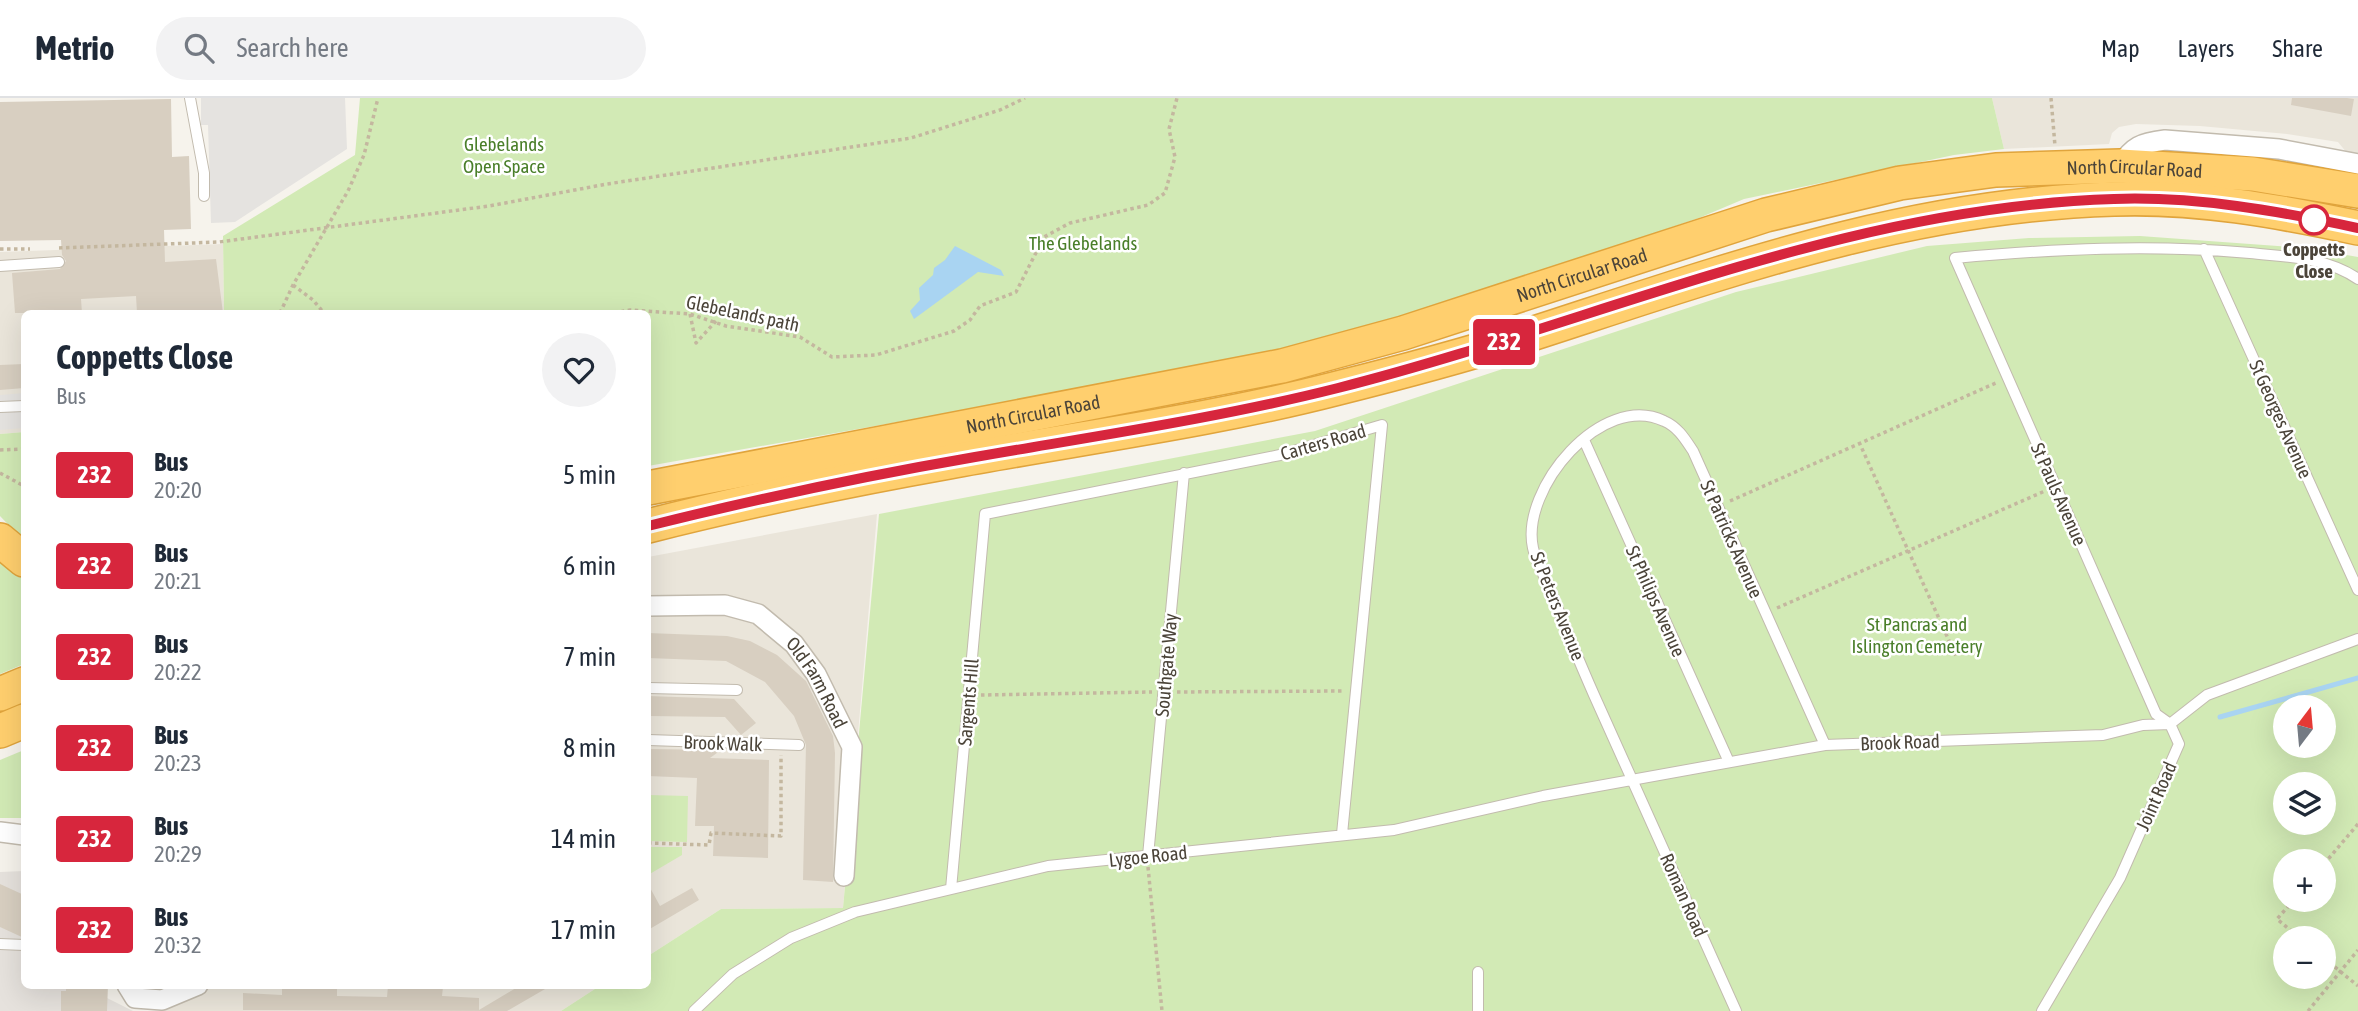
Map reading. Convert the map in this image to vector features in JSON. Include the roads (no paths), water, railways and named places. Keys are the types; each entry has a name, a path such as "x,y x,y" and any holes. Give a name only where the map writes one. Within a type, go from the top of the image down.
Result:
{"highway":[{"name":"North Circular Road","path":"651,487 1282,366 1403,333 1753,219 1900,183 1996,170 2120,166 2253,174 2358,191"},
{"name":"North Circular Road","path":"651,525 747,501 1335,389 1511,341 1758,260 1844,236 1950,214 2050,202 2118,198 2194,201 2358,228"},
{"path":"0,540 21,558"},
{"path":"0,694 21,685"},
{"path":"0,731 21,722"}],"street":[{"path":"2120,166 2130,150 2148,142 2165,140 2279,149 2358,164"},
{"name":"Old Farm Road","path":"651,606 725,605 758,614 794,644 808,664 845,747 844,876"},
{"path":"0,832 21,835"},
{"path":"129,989 135,998 162,1000 188,989"}],"lane":[{"path":"190,98 204,173 204,196"},
{"name":"St Pauls Avenue","path":"2170,724 2155,714 1955,258 2114,246 2204,249"},
{"path":"2204,249 2314,260 2358,279"},
{"name":"St Georges Avenue","path":"2204,249 2358,590"},
{"path":"0,266 59,262"},
{"path":"0,407 21,406"},
{"name":"St Patricks Avenue","path":"1584,440 1614,419 1636,416 1663,420 1681,433 1693,451 1719,507 1825,745"},
{"name":"Carters Road","path":"985,514 1280,455 1382,425 1342,834"},
{"name":"St Philips Avenue","path":"1584,440 1729,762"},
{"name":"St Peters Avenue","path":"1584,440 1562,460 1548,479 1538,501 1533,547 1631,779"},
{"name":"Southgate Way","path":"1147,856 1184,473"},
{"name":"Sargents Hill","path":"951,889 985,514"},
{"path":"2170,724 2207,695 2358,639"},
{"path":"651,688 737,690"},
{"name":"Brook Road","path":"1631,779 1825,745 2103,735 2143,725 2170,724"},
{"name":"Joint Road","path":"2042,1011 2120,878 2179,744 2170,724"},
{"name":"Brook Walk","path":"651,740 799,745"},
{"name":"Lygoe Road","path":"694,1011 733,974 791,938 855,912 1048,866 1394,830 1631,779"},
{"name":"Roman Road","path":"1631,779 1735,1011"},
{"path":"0,944 21,945"},
{"path":"1478,972 1478,1011"}],"water":[{"path":"955,246 1001,270 1004,276 978,272 914,319 910,311 920,300 919,288 933,275 934,268 945,260"}],"waterway":[{"path":"2220,717 2358,678"}],"place":[{"name":"Coppetts Close","path":"2314,220"}],"park label":[{"name":"Glebelands Open Space","path":"504,155"},
{"name":"The Glebelands","path":"1083,243"},
{"name":"St Pancras and Islington Cemetery","path":"1917,635"}]}
